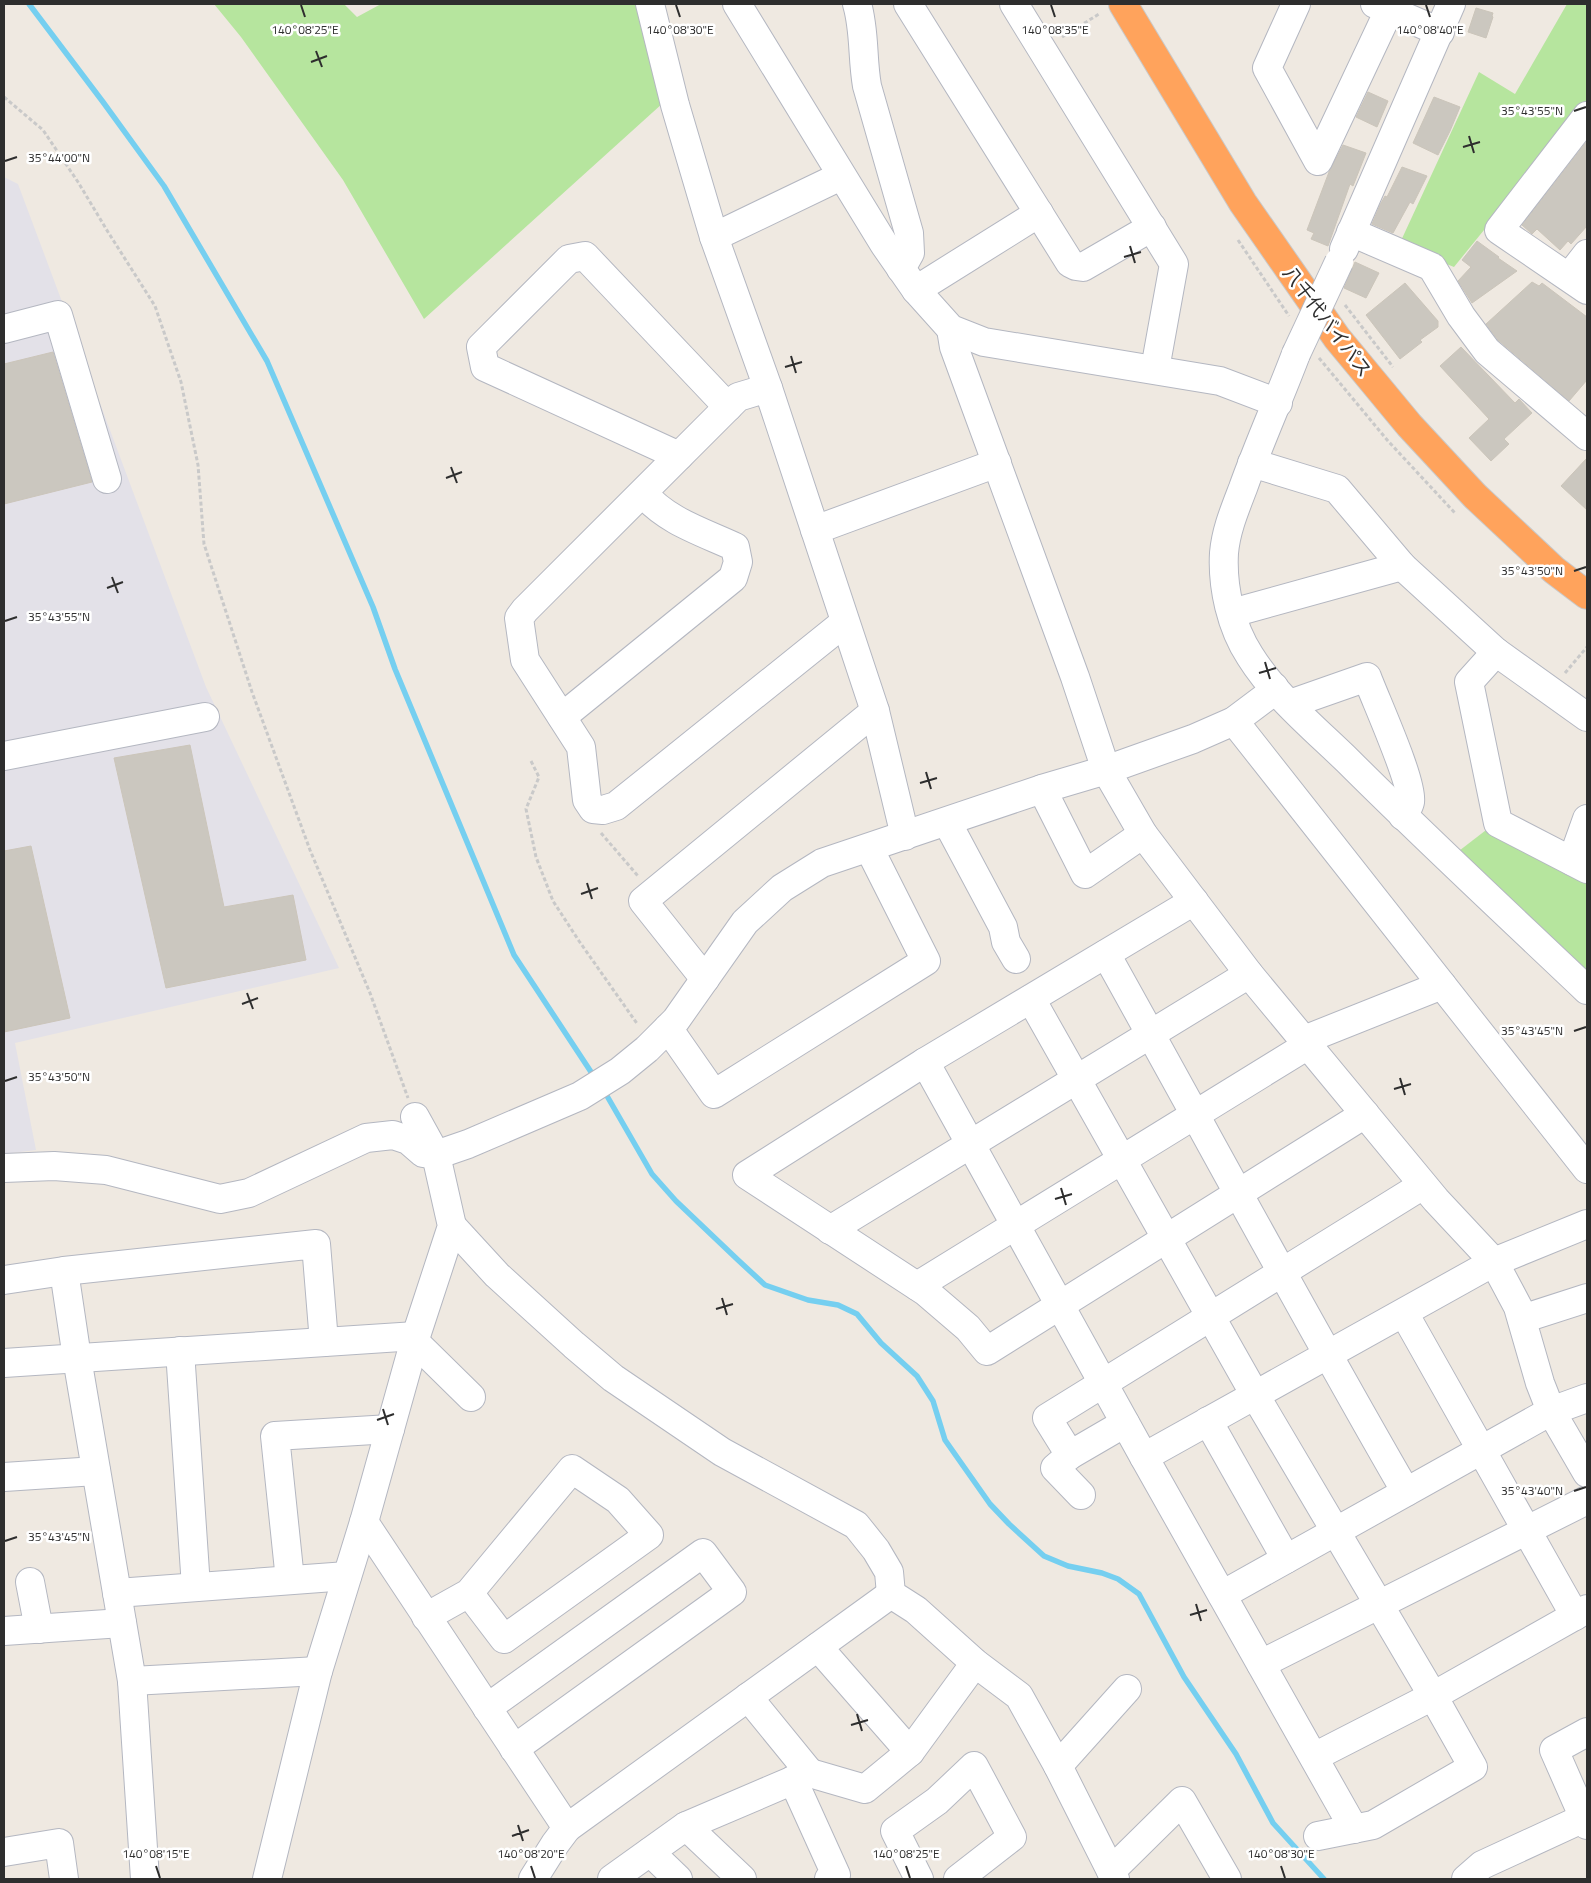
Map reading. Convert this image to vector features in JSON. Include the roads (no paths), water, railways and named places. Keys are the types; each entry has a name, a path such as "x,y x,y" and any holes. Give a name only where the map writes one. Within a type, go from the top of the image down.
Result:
{"highway":[{"name":"八千代バイパス","path":"1111,9 1337,338 1409,425 1475,496 1554,570 1587,595"}],"street":[{"path":"650,4 675,105 714,237 768,388 875,711 905,836"},
{"path":"737,4 884,244 909,279 951,329 984,342 1220,381 1278,403"},
{"path":"908,4 1070,263 1083,267 1152,227"},
{"path":"1014,4 1174,264 1155,369"},
{"path":"1296,4 1267,68 1318,161 1386,6 1440,32"},
{"path":"1451,4 1339,262 1296,354 1278,403 1252,463 1231,519 1226,540 1224,555 1225,583 1236,630 1250,656 1282,696 1403,816 1587,990"},
{"path":"867,8 863,32 863,65 867,86 909,233 909,279"},
{"path":"1587,116 1499,230 1578,283 1587,254"},
{"path":"714,237 841,176"},
{"path":"909,279 1040,213"},
{"path":"1351,232 1432,267 1461,316 1487,352 1587,436"},
{"path":"679,456 485,367 481,346 569,259 585,256 728,408"},
{"path":"4,329 58,315 107,479"},
{"path":"951,329 954,347 1075,677 1106,770 1143,834 1249,974 1423,1184 1494,1262 1518,1307 1540,1383 1551,1411 1587,1473"},
{"path":"768,388 738,397 525,610 520,618 525,660 581,748 587,800 593,809 603,810 616,806 845,622"},
{"path":"815,530 997,463"},
{"path":"1252,463 1337,488 1402,566 1496,652 1587,716"},
{"path":"562,717 733,578 738,562 736,546 665,514 651,503 643,493"},
{"path":"1232,613 1402,566"},
{"path":"1496,652 1469,682 1498,823 1580,865 1587,819"},
{"path":"4,1168 54,1166 106,1170 220,1199 249,1193 366,1138 393,1136 408,1140 423,1153 436,1155 468,1144 580,1096 620,1072 676,1020 745,922 782,888 822,862 869,848 1042,789 1106,770 1193,739 1234,721 1266,697 1282,696 1367,677 1383,719 1393,738 1410,792 1410,802 1403,816"},
{"path":"705,979 643,901 875,711"},
{"path":"4,756 205,716"},
{"path":"1234,721 1587,1169"},
{"path":"1042,789 1085,874 1143,834"},
{"path":"947,822 1003,927 1006,942 1016,959"},
{"path":"660,1036 714,1094 926,961 869,848"},
{"path":"1194,901 925,1062 746,1175 917,1286 968,1328 987,1350 1365,1114"},
{"path":"1106,954 1239,1192 1327,1355 1406,1492"},
{"path":"830,1230 1249,974"},
{"path":"917,1286 1014,1224 1195,1114 1306,1042 1442,985"},
{"path":"1030,999 1210,1317 1473,1767 1373,1825 1318,1836"},
{"path":"925,1062 1102,1383 1354,1829"},
{"path":"415,1117 436,1155 452,1226 497,1274 613,1378 722,1452 856,1525 876,1550 888,1572 890,1594"},
{"path":"1070,1455 1047,1418 1423,1184"},
{"path":"1144,1457 1494,1262 1587,1224"},
{"path":"267,1879 318,1671 364,1522 415,1339 452,1226"},
{"path":"4,1280 64,1271 316,1244 324,1342"},
{"path":"64,1271 132,1681 145,1879"},
{"path":"1522,1319 1587,1298"},
{"path":"1314,1756 1432,1696 1581,1612 1526,1530 1404,1313"},
{"path":"4,1364 324,1342 415,1339 471,1397"},
{"path":"180,1351 196,1587"},
{"path":"1222,1595 1551,1411 1587,1398"},
{"path":"1208,1421 1286,1559"},
{"path":"1081,1495 1055,1468 1070,1455 1125,1423"},
{"path":"290,1580 275,1436 390,1429"},
{"path":"426,1617 469,1593 572,1469 618,1500 649,1535 504,1639 469,1593"},
{"path":"4,1477 96,1471"},
{"path":"1261,1664 1587,1500"},
{"path":"364,1522 567,1828"},
{"path":"487,1708 703,1553 732,1592 514,1749"},
{"path":"117,1593 347,1576"},
{"path":"30,1582 39,1629"},
{"path":"534,1879 567,1828 890,1594"},
{"path":"890,1594 916,1610 975,1663 1019,1696 1058,1766 1113,1875 1182,1801 1227,1879"},
{"path":"4,1631 122,1623"},
{"path":"818,1646 910,1752"},
{"path":"612,1879 686,1826 801,1777 865,1789 910,1752 975,1663"},
{"path":"132,1681 318,1671"},
{"path":"1058,1766 1127,1689"},
{"path":"748,1697 801,1777 836,1875 829,1879"},
{"path":"1474,1877 1482,1865 1586,1821 1554,1750 1587,1732"},
{"path":"919,1879 895,1831 937,1802 974,1766 1012,1837 958,1879"},
{"path":"686,1826 742,1879"},
{"path":"4,1852 60,1843 64,1879"},
{"path":"650,1852 678,1879"}],"waterway":[{"path":"29,4 164,186 267,361 373,607 395,669 514,955 595,1078"},
{"path":"603,1089 652,1174 676,1201 765,1285 808,1300 838,1305 857,1314 881,1343 917,1376 933,1401 945,1440 990,1504 1009,1524 1044,1556 1068,1566 1102,1573 1118,1579 1139,1594 1184,1677 1236,1754 1273,1823 1324,1879"}]}
